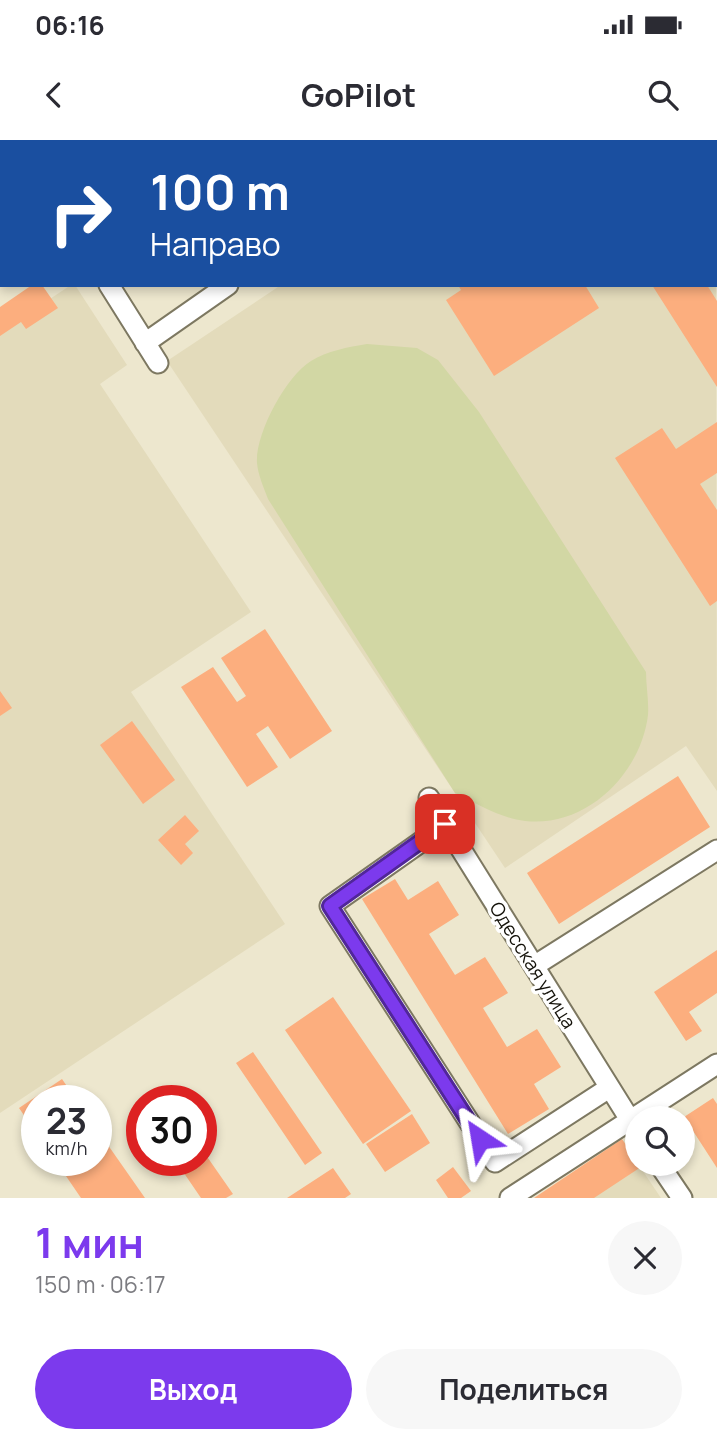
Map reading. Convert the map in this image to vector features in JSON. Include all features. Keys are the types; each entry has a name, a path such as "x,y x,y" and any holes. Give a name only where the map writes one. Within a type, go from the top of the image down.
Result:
{"street":[{"path":"111,287 158,363"},
{"path":"145,343 218,288"},
{"name":"Одесская улица","path":"429,798 625,1113"},
{"path":"445,824 330,906 495,1162 609,1088"},
{"path":"534,966 717,850"},
{"path":"662,1106 714,1071"},
{"path":"510,1198 625,1130"},
{"path":"667,1176 682,1198"}],"shaded area":[{"path":"68,287 76,287 127,365 100,384 251,612 131,692 285,924 42,1085 21,1085 21,1099 0,1113 0,332"},
{"path":"278,287 716,287 717,791 686,746 505,868 167,361"},
{"path":"622,1140 625,1144 625,1176 646,1176 661,1198 536,1198"}],"green space":[{"path":"367,344 417,348 438,360 479,412 646,672 648,715 635,757 607,792 589,806 569,816 548,821 525,821 489,810 455,793 268,499 257,463 258,451 267,422 282,392 301,368 311,361 331,352"}],"building":[{"path":"29,287 43,287 58,308 26,329 21,322 0,336 0,307"},
{"path":"459,287 586,287 599,308 494,376 446,300 461,290"},
{"path":"653,287 708,287 717,301 717,387"},
{"path":"717,422 717,473 700,484 717,510 717,601 710,606 615,458 662,428 676,449"},
{"path":"265,629 332,731 290,759 268,726 256,734 278,767 247,787 181,687 213,667 237,702 246,696 221,658"},
{"path":"0,691 12,708 0,716"},
{"path":"132,721 175,780 143,804 100,745"},
{"path":"678,776 710,827 559,924 527,873"},
{"path":"185,815 199,831 185,844 193,853 181,865 158,840"},
{"path":"395,879 408,900 438,881 459,915 429,934 455,975 485,957 508,993 483,1008 507,1047 537,1029 561,1067 534,1084 549,1109 508,1134 362,899"},
{"path":"717,950 717,993 689,1012 702,1031 686,1041 654,992"},
{"path":"333,997 411,1111 363,1144 285,1030"},
{"path":"253,1052 322,1153 305,1165 236,1063"},
{"path":"62,1079 66,1085 53,1085"},
{"path":"713,1098 717,1104 717,1168 695,1134 695,1110"},
{"path":"412,1114 430,1143 385,1172 366,1144"},
{"path":"622,1139 625,1143 625,1176 627,1176 594,1198 534,1198"},
{"path":"112,1151 126,1171 126,1176 130,1176 145,1198 81,1198 66,1176 112,1176"},
{"path":"453,1167 471,1191 461,1198 448,1198 436,1180"},
{"path":"333,1168 351,1194 345,1198 287,1198"},
{"path":"217,1171 233,1194 226,1198 201,1198 186,1176 217,1176"}],"route":[{"path":"445,824 330,906 480,1139"}]}
